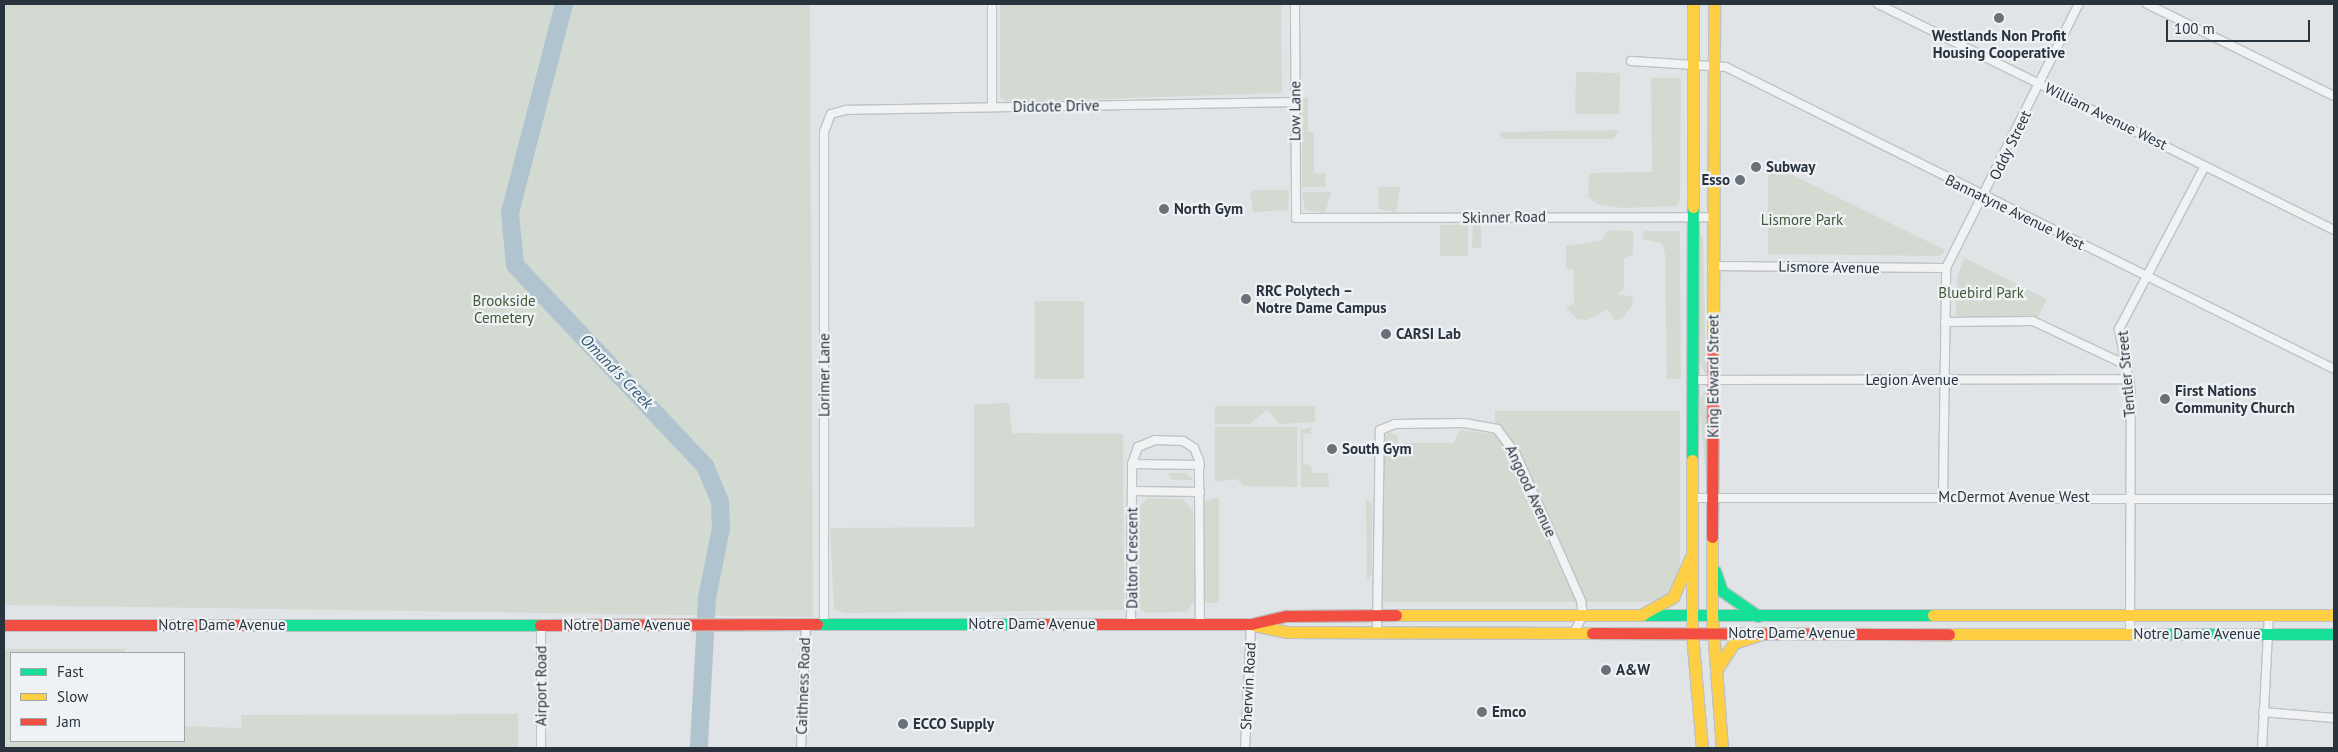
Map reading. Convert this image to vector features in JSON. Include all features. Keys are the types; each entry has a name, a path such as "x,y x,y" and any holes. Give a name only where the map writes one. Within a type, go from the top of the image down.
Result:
{"main road":[{"name":"King Edward Street","path":"1693,4 1694,498 1692,634 1702,748"},
{"name":"King Edward Street","path":"1714,4 1712,634 1722,748"},
{"path":"1641,615 1672,597 1693,552"},
{"path":"1712,560 1722,591 1758,616"},
{"name":"Notre Dame Avenue","path":"4,625 1251,624 1287,616 1377,615 2334,615"},
{"path":"1430,615 1430,633"},
{"name":"Notre Dame Avenue","path":"1251,624 1287,632 1377,633 2334,634"},
{"path":"1716,674 1728,648 1764,633"}],"street":[{"path":"992,4 992,107"},
{"name":"Low Lane","path":"1294,4 1296,218"},
{"name":"William Avenue West","path":"1878,4 2334,230"},
{"name":"Oddy Street","path":"1943,497 1946,268 1985,198 2079,4"},
{"path":"2147,4 2334,96"},
{"name":"Bannatyne Avenue West","path":"1631,61 1714,65 2145,274 2334,369"},
{"name":"Didcote Drive","path":"825,125 831,114 846,110 1295,102"},
{"name":"Lorimer Lane","path":"824,625 825,125"},
{"name":"Tentler Street","path":"2130,634 2132,496 2130,379 2119,329 2145,274 2205,166"},
{"name":"Skinner Road","path":"1296,218 1712,217"},
{"name":"Lismore Avenue","path":"1712,266 1946,268"},
{"path":"1945,322 2033,321 2128,366"},
{"name":"Legion Avenue","path":"1693,380 2130,379"},
{"name":"Angood Avenue","path":"1377,633 1380,430 1394,424 1464,423 1492,426 1509,442 1583,615"},
{"path":"1200,465 1132,464 1142,444 1176,440 1194,448 1200,465 1200,624"},
{"name":"Dalton Crescent","path":"1131,624 1132,464"},
{"name":"Dalton Crescent","path":"1132,491 1200,492"},
{"name":"McDermot Avenue West","path":"1694,498 2132,496 2334,498"},
{"path":"1574,633 1583,615"},
{"path":"2262,748 2269,616"},
{"name":"Airport Road","path":"541,748 542,624"},
{"name":"Sherwin Road","path":"1245,748 1251,624"},
{"name":"Caithness Road","path":"801,748 806,625"},
{"path":"2263,712 2334,718"}],"green space":[{"name":"Brookside Cemetery","path":"4,4 810,4 813,617 4,605"},
{"path":"1000,4 1281,4 1282,93 1007,102 1000,97"},
{"path":"1576,72 1620,73 1619,114 1575,114"},
{"path":"1651,78 1681,78 1680,200 1677,206 1622,208 1597,204 1588,197 1589,173 1652,172"},
{"path":"1302,98 1308,98 1308,132 1314,132 1314,173 1325,173 1325,187 1302,187"},
{"path":"1619,130 1614,139 1501,139 1500,132"},
{"name":"Lismore Park","path":"1768,163 1945,250 1941,256 1768,254"},
{"path":"1378,187 1400,187 1396,212 1379,209"},
{"path":"1255,190 1289,190 1288,210 1253,212 1250,193"},
{"path":"1302,192 1331,192 1325,213 1305,210"},
{"path":"1440,225 1468,225 1468,256 1440,256"},
{"path":"1473,225 1481,225 1481,248 1472,248"},
{"path":"1608,230 1633,231 1633,254 1624,259 1624,288 1617,294 1633,297 1632,305 1622,319 1614,320 1608,309 1587,320 1576,319 1566,307 1574,304 1573,269 1566,269 1566,246 1602,240"},
{"path":"1644,231 1680,231 1681,379 1667,379 1665,253 1662,243 1642,239"},
{"path":"1699,231 1703,237 1706,375 1699,361"},
{"name":"Bluebird Park","path":"1965,258 2047,299 2038,317 1956,318 1957,276"},
{"path":"1035,301 1084,301 1084,379 1035,379"},
{"path":"1707,389 1707,487 1699,401"},
{"path":"1009,403 1012,433 1123,434 1124,610 844,613 834,609 830,528 974,527 974,404"},
{"path":"1215,406 1315,406 1315,422 1280,424 1267,410 1250,424 1215,424"},
{"path":"1495,411 1680,411 1680,593 1671,602 1383,602 1383,438 1390,432 1398,436 1398,443 1454,443 1459,430 1495,434"},
{"path":"1215,427 1297,427 1297,487 1243,486 1237,479 1215,482"},
{"path":"1311,427 1311,434 1303,434 1303,464 1311,465 1312,473 1328,473 1329,487 1301,487 1301,430"},
{"path":"1167,473 1186,473 1194,480 1172,480"},
{"path":"1219,497 1219,603 1205,603 1205,501"},
{"path":"1148,498 1182,499 1193,510 1194,601 1187,612 1147,613 1138,608 1137,509"},
{"path":"1366,498 1372,504 1372,574 1367,580"},
{"path":"4,649 125,649 125,652 10,652 10,742 185,742 185,726 241,728 241,715 518,714 518,748 4,748"}],"waterway":[{"name":"Omand's Creek","path":"564,4 510,213 515,265 705,466 720,502 721,528 707,598 699,748"}],"traffic: fast":[{"path":"1692,460 1693,207"},
{"path":"1715,571 1722,591 1758,616"},
{"path":"1642,615 1933,615"},
{"path":"817,624 1037,624"},
{"path":"247,625 540,625"},
{"path":"2137,634 2334,634"}],"traffic: slow":[{"path":"1693,4 1693,207"},
{"path":"1713,339 1714,4"},
{"path":"1692,460 1692,634 1702,748"},
{"path":"1712,537 1712,615 1722,748"},
{"path":"1641,615 1673,597 1691,557"},
{"path":"1396,615 1642,615"},
{"path":"1933,615 2334,615"},
{"path":"1254,625 1287,632 1592,633"},
{"path":"1717,669 1734,643 1764,633"},
{"path":"1949,634 2137,634"}],"traffic: jam":[{"path":"1712,537 1713,339"},
{"path":"1037,624 1251,624 1287,616 1396,615"},
{"path":"540,625 817,624"},
{"path":"4,625 247,625"},
{"path":"1592,633 1949,634"}],"place":[{"name":"Westlands Non Profit Housing Cooperative","path":"1999,18"},
{"name":"Subway","path":"1756,167"},
{"name":"Esso","path":"1740,180"},
{"name":"North Gym","path":"1164,209"},
{"name":"RRC Polytech – Notre Dame Campus","path":"1246,299"},
{"name":"CARSI Lab","path":"1386,334"},
{"name":"First Nations Community Church","path":"2165,399"},
{"name":"South Gym","path":"1332,449"},
{"name":"A&W","path":"1606,670"},
{"name":"Emco","path":"1482,712"},
{"name":"ECCO Supply","path":"903,724"}]}
